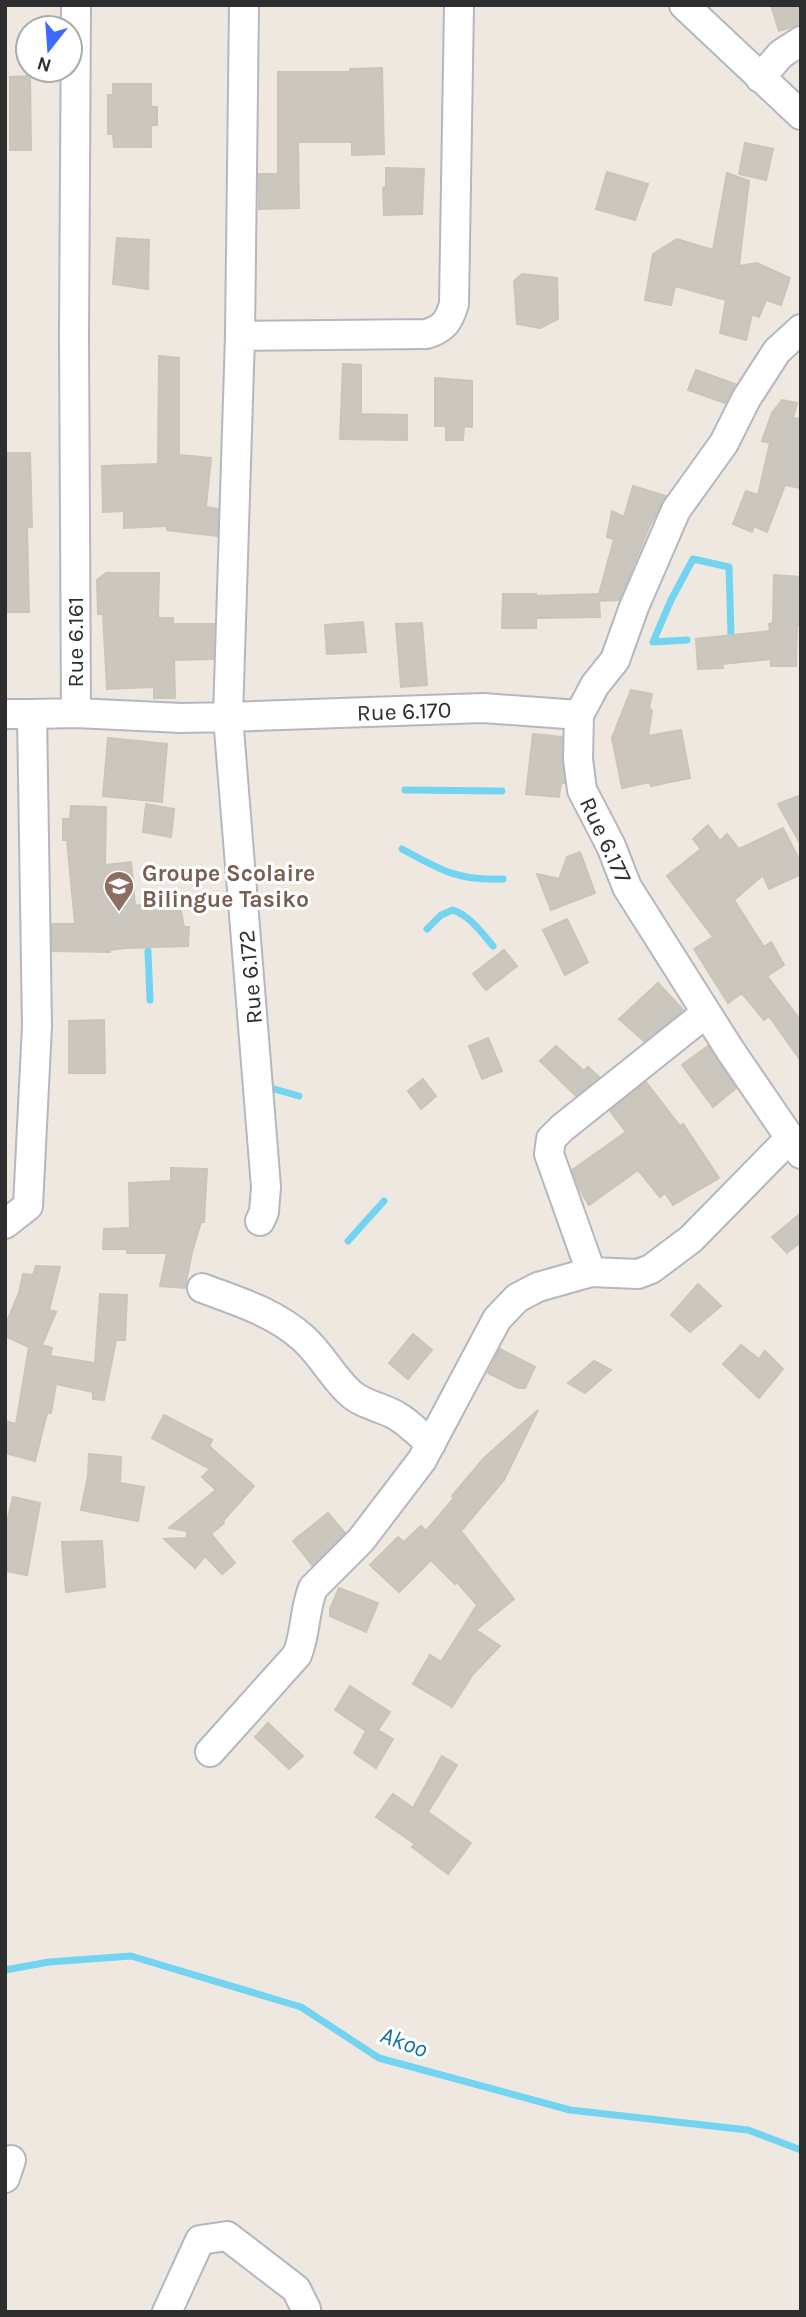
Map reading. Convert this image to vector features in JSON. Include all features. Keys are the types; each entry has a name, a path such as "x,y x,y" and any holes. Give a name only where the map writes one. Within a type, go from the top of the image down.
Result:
{"street":[{"name":"Rue 6.161","path":"5,1224 28,1206 37,1026 18,714 76,713 76,5"},
{"name":"Rue 6.172","path":"244,5 240,336 228,717 266,1187 264,1212 260,1221"},
{"path":"240,336 426,334 441,329 449,319 454,304 459,5"},
{"path":"684,5 801,115"},
{"path":"760,78 781,54 801,41"},
{"name":"Rue 6.177","path":"796,1146 706,1013 627,887 611,846 582,790 578,760 579,715 595,685 615,660 634,607 676,510 724,443 746,399 777,351 801,329"},
{"name":"Rue 6.170","path":"228,717 483,708 579,715"},
{"path":"76,713 181,718 228,717"},
{"path":"591,1272 548,1154 551,1139 706,1013"},
{"path":"210,1752 297,1655 303,1641 313,1588 361,1540 415,1470 497,1319 517,1298 538,1287 591,1272 638,1274 651,1269 691,1239 796,1146"},
{"path":"202,1288 256,1308 284,1323 311,1346 348,1392 396,1415 431,1444"},
{"path":"167,2312 200,2240 228,2236 296,2289 306,2309"}],"building":[{"path":"771,5 801,5 801,24 779,31"},
{"path":"382,68 384,154 352,155 352,142 298,142 299,208 259,209 259,174 278,174 278,72 350,72 350,69"},
{"path":"10,77 14,77 14,84 30,84 31,150 10,150"},
{"path":"113,84 151,84 151,107 157,107 157,125 151,125 151,147 114,147 113,134 108,134 108,95 113,95"},
{"path":"745,143 773,149 766,180 739,174"},
{"path":"386,168 424,169 422,214 384,215 383,188 386,186"},
{"path":"607,172 648,184 635,220 596,209"},
{"path":"727,173 749,181 739,266 757,263 790,278 781,305 766,300 759,317 752,314 746,340 720,333 726,300 675,286 671,305 645,300 653,254 677,239 713,250"},
{"path":"117,238 149,240 148,289 113,284"},
{"path":"522,274 557,278 558,319 540,328 517,324 514,281"},
{"path":"159,356 179,358 179,455 211,458 206,507 218,509 217,536 167,530 167,526 124,528 124,511 103,512 102,466 158,464"},
{"path":"343,364 361,365 361,414 407,415 407,440 340,439"},
{"path":"696,370 735,384 725,403 688,390"},
{"path":"435,378 472,381 472,427 464,426 463,440 446,440 446,426 435,426"},
{"path":"782,400 797,403 793,418 801,419 801,488 785,485 767,532 754,526 752,532 733,524 746,491 758,495 770,443 762,441 772,413"},
{"path":"5,453 30,453 32,527 27,527 29,612 5,612"},
{"path":"633,486 666,496 650,525 619,600 599,601 600,617 536,618 536,628 502,628 503,594 599,594 614,539 607,537 612,511 624,517"},
{"path":"106,573 159,573 158,618 173,618 173,624 214,624 213,659 174,660 175,698 154,698 154,687 107,689 103,614 98,614 97,580"},
{"path":"774,575 801,577 801,625 797,625 796,666 771,666 771,659 722,664 723,668 698,669 696,639 770,631 769,624 773,623"},
{"path":"363,622 366,652 327,654 325,625"},
{"path":"422,623 427,685 401,687 396,624"},
{"path":"631,690 652,694 648,736 681,730 690,778 651,786 650,782 622,788 612,738"},
{"path":"533,734 562,737 564,783 561,783 559,797 526,794"},
{"path":"108,738 167,744 162,802 103,796"},
{"path":"801,795 801,845 778,804"},
{"path":"146,804 174,809 171,837 143,832"},
{"name":"Groupe Scolaire Bilingue Tasiko","path":"71,806 106,807 105,865 131,862 135,905 180,906 184,927 189,927 188,946 125,948 110,952 52,951 52,924 75,924 67,840 63,840 63,819 70,819"},
{"path":"708,825 720,841 727,834 739,849 783,828 801,863 801,874 769,889 763,875 734,900 764,947 771,942 784,965 767,976 801,1021 801,1061 769,1016 764,1020 742,993 728,1003 694,949 713,937 667,876 701,849 693,839"},
{"path":"580,852 595,893 551,910 537,874 559,879 567,857"},
{"path":"567,919 588,962 565,975 543,930"},
{"path":"504,950 517,966 486,990 473,974"},
{"path":"658,983 683,1010 644,1041 619,1019"},
{"path":"104,1020 105,1073 69,1073 69,1021"},
{"path":"488,1038 502,1071 482,1079 469,1046"},
{"path":"556,1046 584,1071 588,1067 599,1077 576,1096 540,1061"},
{"path":"708,1046 736,1088 713,1107 682,1065"},
{"path":"423,1079 436,1096 421,1109 408,1091"},
{"path":"646,1082 680,1126 683,1124 719,1178 673,1205 665,1193 660,1197 638,1170 589,1205 572,1170 626,1132 610,1111"},
{"path":"171,1168 207,1169 204,1222 201,1222 192,1252 185,1288 160,1286 167,1253 127,1253 127,1249 103,1249 104,1229 130,1228 129,1183 171,1181"},
{"path":"801,1213 801,1242 787,1253 772,1237"},
{"path":"36,1266 60,1267 49,1310 56,1312 42,1345 52,1348 50,1356 95,1363 100,1294 127,1295 125,1340 116,1340 104,1400 93,1399 93,1392 56,1384 51,1413 47,1413 35,1461 5,1453 5,1421 16,1424 29,1347 5,1336 5,1326 19,1293 23,1274 33,1275"},
{"path":"698,1284 721,1306 690,1332 671,1315"},
{"path":"413,1334 432,1350 408,1379 389,1363"},
{"path":"741,1345 759,1359 765,1351 783,1369 759,1398 723,1364"},
{"path":"500,1349 535,1367 525,1388 518,1388 488,1373"},
{"path":"594,1361 611,1370 585,1393 568,1383"},
{"path":"538,1410 504,1480 461,1531 514,1599 476,1630 500,1646 473,1674 452,1707 413,1684 430,1655 441,1662 477,1605 457,1582 455,1584 431,1560 399,1592 370,1565 398,1537 404,1542 421,1526 426,1531 484,1458"},
{"path":"164,1415 212,1440 209,1446 254,1486 224,1523 211,1534 235,1563 222,1574 205,1556 195,1568 164,1539 187,1538 187,1531 169,1528 216,1490 202,1477 210,1469 152,1438"},
{"path":"89,1454 121,1457 120,1483 144,1487 138,1521 81,1510 88,1476"},
{"path":"13,1497 40,1503 27,1575 5,1571 5,1530"},
{"path":"328,1513 345,1533 312,1565 293,1541"},
{"path":"102,1541 105,1587 66,1592 62,1542"},
{"path":"339,1588 378,1603 366,1632 330,1616 330,1609"},
{"path":"350,1686 390,1712 378,1730 393,1739 376,1768 354,1753 366,1731 335,1710"},
{"path":"268,1723 303,1756 289,1769 255,1737"},
{"path":"442,1756 457,1765 428,1812 471,1843 448,1874 412,1847 415,1844 376,1817 393,1794 413,1808"}],"waterway":[{"path":"687,640 653,642 693,559 729,567 731,635"},
{"path":"405,790 502,791"},
{"path":"402,849 450,873 474,878 503,879"},
{"path":"427,929 441,915 453,910 470,920 493,946"},
{"path":"148,951 150,1000"},
{"path":"267,1087 299,1096"},
{"path":"348,1241 384,1201"},
{"name":"Akoo","path":"5,1970 49,1962 131,1956 301,2007 379,2058 570,2110 748,2130 801,2150"}],"place":[{"name":"Groupe Scolaire Bilingue Tasiko","path":"119,913"}]}
